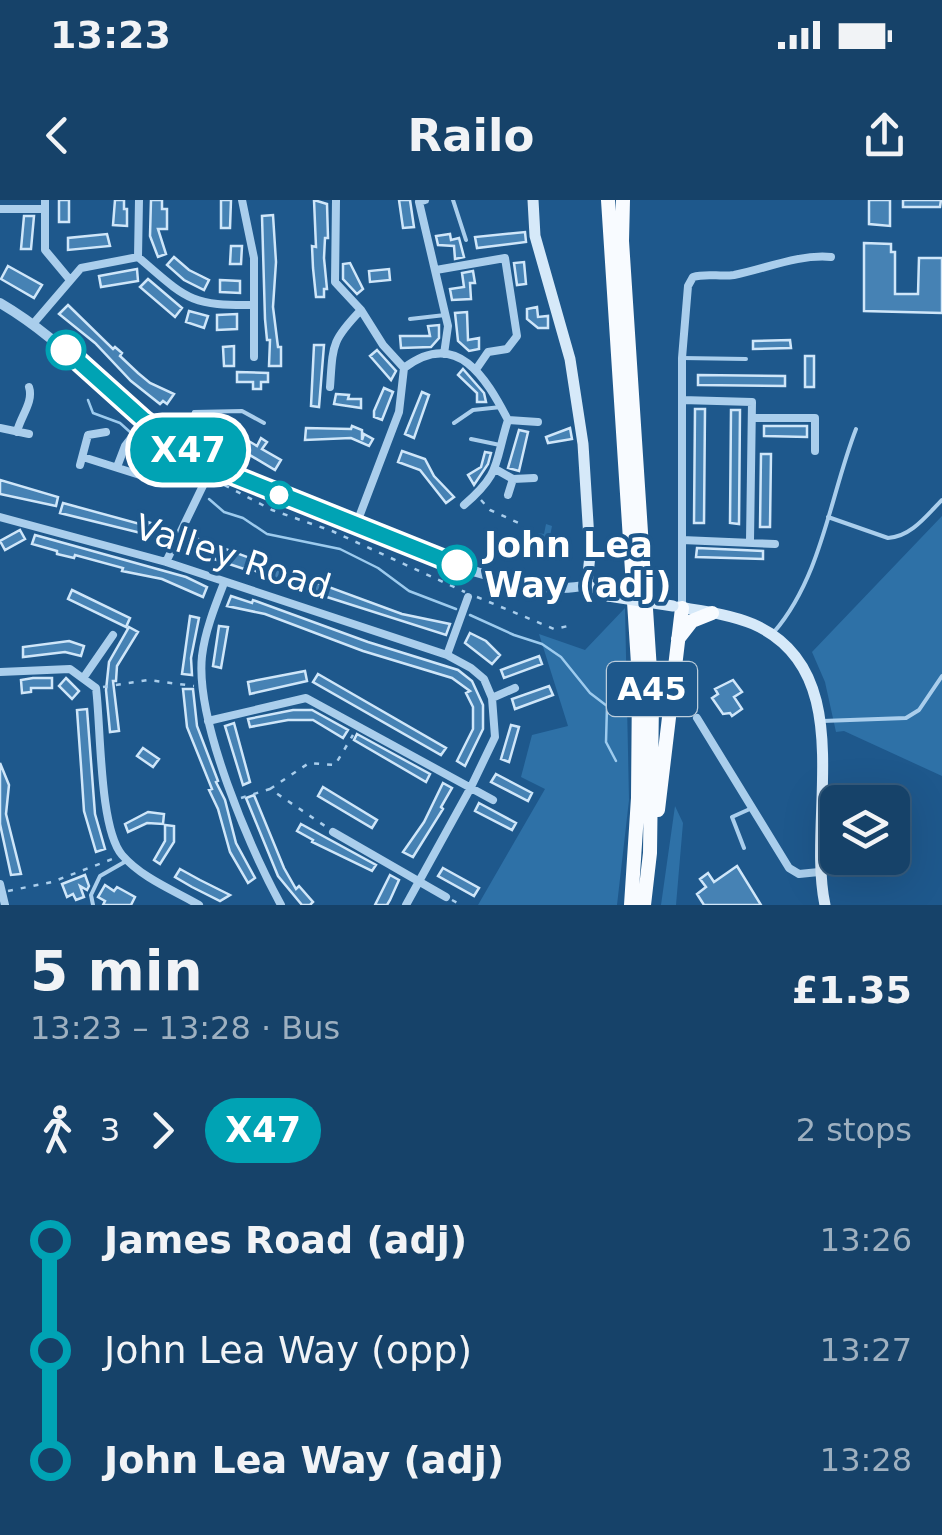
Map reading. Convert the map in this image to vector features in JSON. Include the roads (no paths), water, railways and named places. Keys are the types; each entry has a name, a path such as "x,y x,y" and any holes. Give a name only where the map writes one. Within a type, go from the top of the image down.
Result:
{"highway":[{"name":"A45","path":"608,200 639,680 638,798 631,905"},
{"name":"A45","path":"623,200 622,241 652,701 650,853 644,905"},
{"path":"650,853 661,797 677,607"},
{"path":"677,641 692,621 712,613"}],"main road":[{"path":"533,200 535,236 570,359 582,444 590,555 587,585 608,596 744,621 771,636 805,672 821,721 819,872 825,905"}],"street":[{"path":"139,200 138,256 178,292 208,305 253,304"},
{"path":"242,200 254,258 254,357"},
{"path":"336,200 335,282 404,368"},
{"path":"421,201 448,326 444,354"},
{"path":"0,209 45,204 45,250 70,280"},
{"path":"33,324 81,268 138,256"},
{"path":"677,607 682,540 682,358 685,299 693,277 734,275 803,258 831,256"},
{"path":"436,270 505,258 517,336 507,349 488,352 477,368"},
{"path":"0,304 33,324 144,420 210,470 230,474 473,570 552,587 587,585"},
{"path":"330,386 334,343 361,310"},
{"path":"356,525 399,412 404,368 417,358 444,354 477,368 508,420 496,470 464,505"},
{"path":"17,432 20,417 29,404 29,386"},
{"path":"682,400 752,402 750,542"},
{"path":"752,418 815,418 815,451"},
{"path":"117,467 125,446 144,420"},
{"path":"508,420 538,422"},
{"path":"1,431 29,434"},
{"path":"106,432 88,435 82,461 117,467 162,482"},
{"path":"166,562 210,470"},
{"path":"496,470 513,479 534,478"},
{"path":"508,495 513,479"},
{"name":"Valley Road","path":"0,517 166,562 447,655 484,679 492,698"},
{"path":"682,540 775,544"},
{"path":"224,582 211,615 202,657 208,721 234,800 262,870 281,905"},
{"path":"447,655 467,595"},
{"path":"84,677 114,635"},
{"path":"0,672 70,669 96,688 109,829 125,858 138,871 199,905"},
{"path":"406,905 494,738 492,698 515,688"},
{"path":"208,721 306,698 493,800"},
{"path":"697,718 790,868 799,874 819,872"},
{"path":"334,832 446,897"},
{"path":"1,888 5,905"}],"lane":[{"path":"454,200 466,240"},
{"path":"410,319 445,315"},
{"path":"682,358 746,359"},
{"path":"454,423 472,410 501,407"},
{"path":"181,446 190,431 194,412 242,411 264,423"},
{"path":"771,636 797,600 856,429"},
{"path":"190,431 240,457 230,474"},
{"path":"471,439 500,445"},
{"path":"828,516 896,538 914,528 942,500"},
{"path":"821,721 906,718 919,710 942,676"},
{"path":"744,848 732,818 752,808"},
{"path":"94,905 91,895 100,876 125,858"}],"waterway":[{"path":"88,400 93,413 120,423 130,432"},
{"path":"209,499 224,512 243,518 267,534 340,549 378,568 409,591 456,609"},
{"path":"470,615 542,644 561,657 590,693 607,706 606,742 616,761"}],"place":[{"name":"John Lea Way (adj)","path":"457,565"}]}
